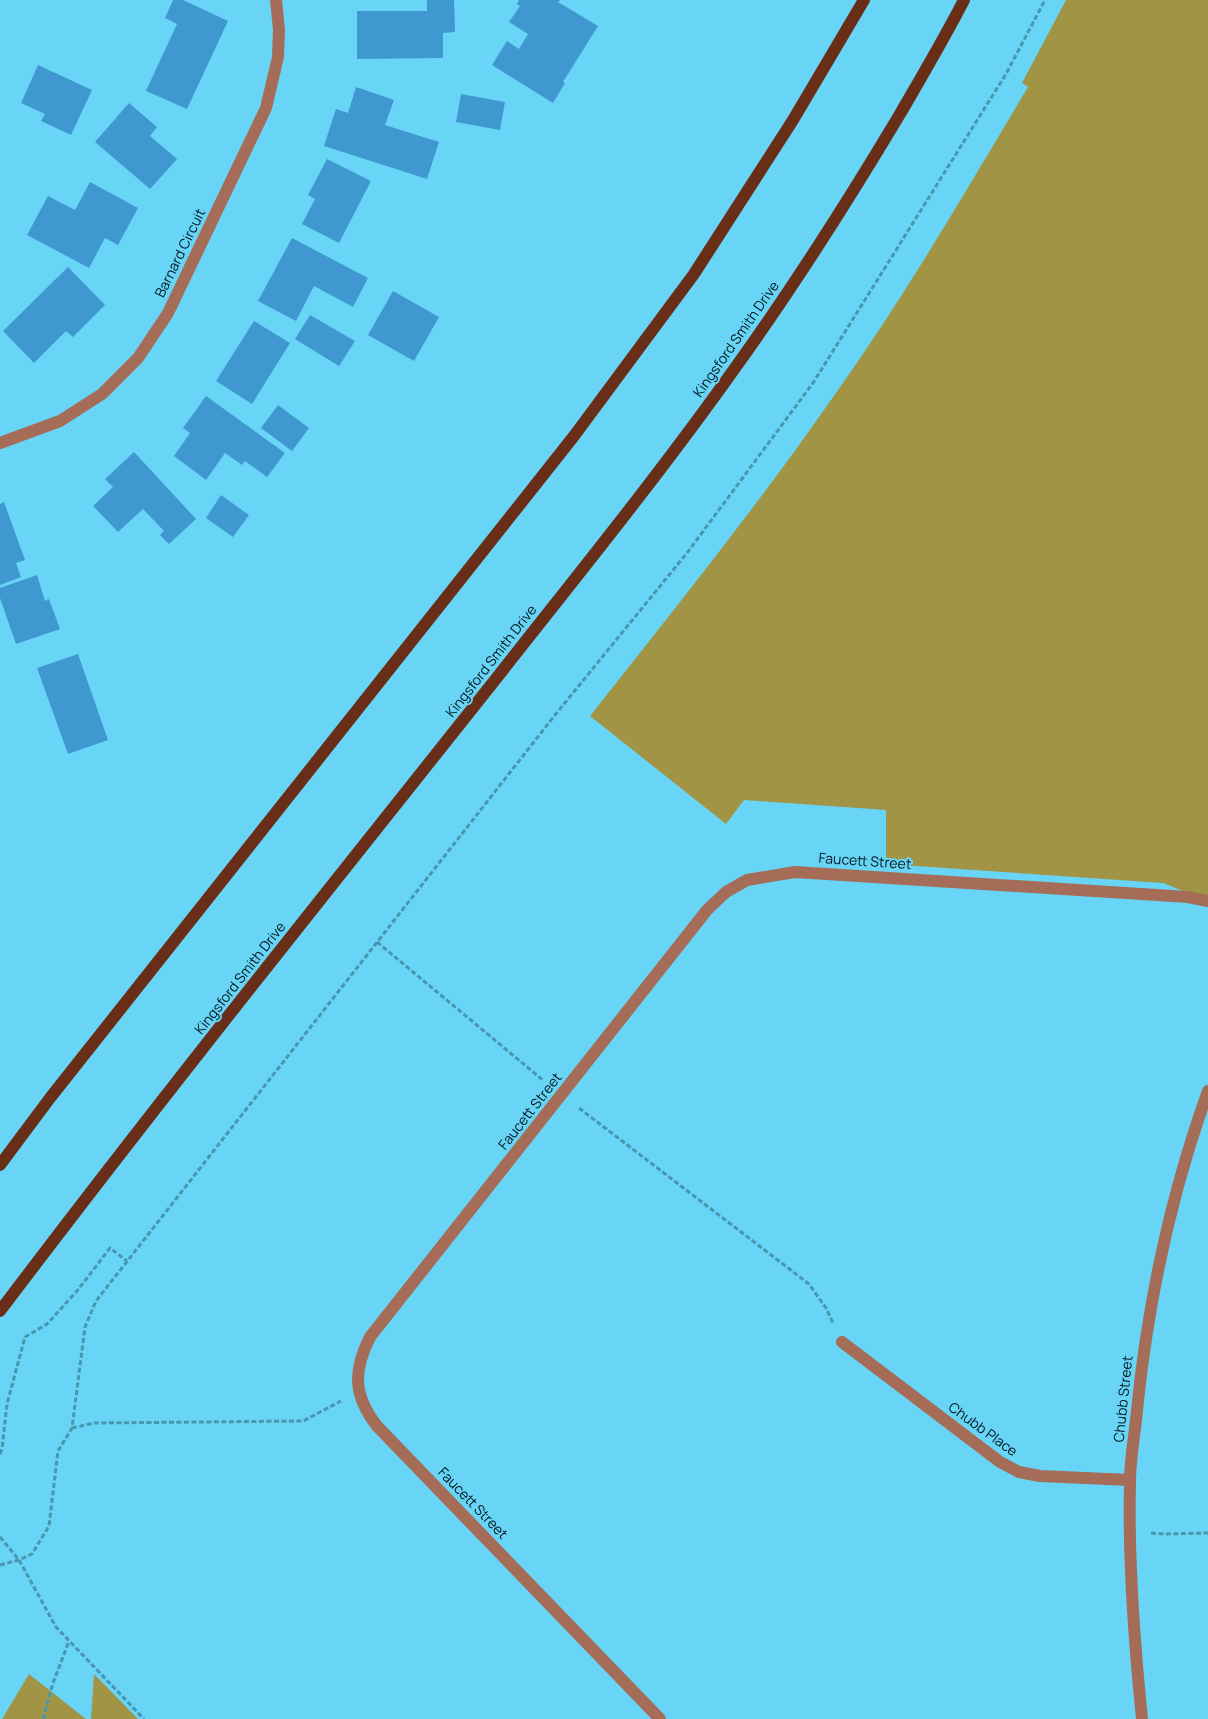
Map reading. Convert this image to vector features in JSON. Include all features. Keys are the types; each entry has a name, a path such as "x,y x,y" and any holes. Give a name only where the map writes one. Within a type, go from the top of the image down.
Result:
{"main road":[{"path":"0,1165 50,1098 585,421 694,274 792,120 864,0"},
{"name":"Kingsford Smith Drive","path":"0,1312 68,1221 633,506 734,370 798,278 858,184 946,36 964,0"}],"street":[{"name":"Barnard Circuit","path":"0,443 60,421 102,394 138,358 168,313 266,108 278,57 279,30 276,0"},
{"name":"Faucett Street","path":"660,1719 377,1426 369,1415 359,1391 358,1377 361,1356 370,1337 708,910 726,892 747,880 796,872 1188,897 1208,902"},
{"name":"Chubb Street","path":"1142,1719 1135,1644 1130,1532 1130,1480 1143,1350 1164,1235 1195,1127 1208,1091"},
{"name":"Chubb Place","path":"842,1342 1000,1462 1019,1472 1040,1476 1130,1480"}],"path":[{"path":"0,1565 32,1554 48,1526 58,1451 72,1428 86,1327 96,1301 555,715 687,552 813,383 1006,74 1045,0"},
{"path":"377,942 562,1095 809,1284 826,1308 842,1342"},
{"path":"0,1454 7,1404 25,1337 47,1324 78,1291 110,1248 127,1261"},
{"path":"72,1428 94,1423 303,1420 359,1391"},
{"path":"1130,1532 1164,1534 1208,1533"},
{"path":"0,1537 19,1560 56,1627 144,1719"},
{"path":"43,1719 53,1683 69,1641"}],"shaded area":[{"path":"1066,0 1208,0 1208,901 1163,883 886,864 886,810 744,800 726,824 590,716 773,481 858,362 933,245 1028,87 1022,83"},
{"path":"29,1674 86,1719 2,1719"},
{"path":"94,1674 138,1719 91,1719"}],"building":[{"path":"173,0 183,0 228,21 187,109 146,91 177,24 165,18"},
{"path":"427,0 454,0 455,32 443,33 443,58 357,59 357,11 427,11"},
{"path":"519,0 560,0 558,2 598,26 563,82 565,83 553,103 492,65 507,41 519,49 528,34 509,22 520,6 517,4"},
{"path":"38,65 92,90 71,135 41,121 45,114 21,103"},
{"path":"356,87 394,100 385,125 439,142 427,179 324,146 336,109 348,113"},
{"path":"461,94 505,102 500,130 456,122"},
{"path":"129,103 157,127 150,136 177,159 150,189 95,142"},
{"path":"327,159 371,181 339,243 302,224 315,199 308,195"},
{"path":"90,182 138,208 118,245 105,238 89,268 27,235 48,196 75,210"},
{"path":"292,238 368,278 353,307 314,286 296,321 258,301"},
{"path":"68,267 105,305 73,337 66,331 34,363 3,331"},
{"path":"393,291 439,317 414,361 368,335"},
{"path":"310,315 355,341 339,366 295,339"},
{"path":"254,321 290,343 252,404 216,381"},
{"path":"206,396 285,453 267,477 245,461 242,465 225,453 206,480 174,456 190,433 183,428"},
{"path":"278,405 309,428 292,451 261,428"},
{"path":"134,452 196,519 169,544 160,535 164,531 143,509 118,532 93,506 113,487 105,479"},
{"path":"221,495 249,515 233,537 206,518"},
{"path":"4,502 25,560 16,563 21,577 0,585 0,504"},
{"path":"37,575 45,601 49,599 60,629 16,644 0,598 0,588"},
{"path":"78,654 108,740 68,754 37,668"}]}
